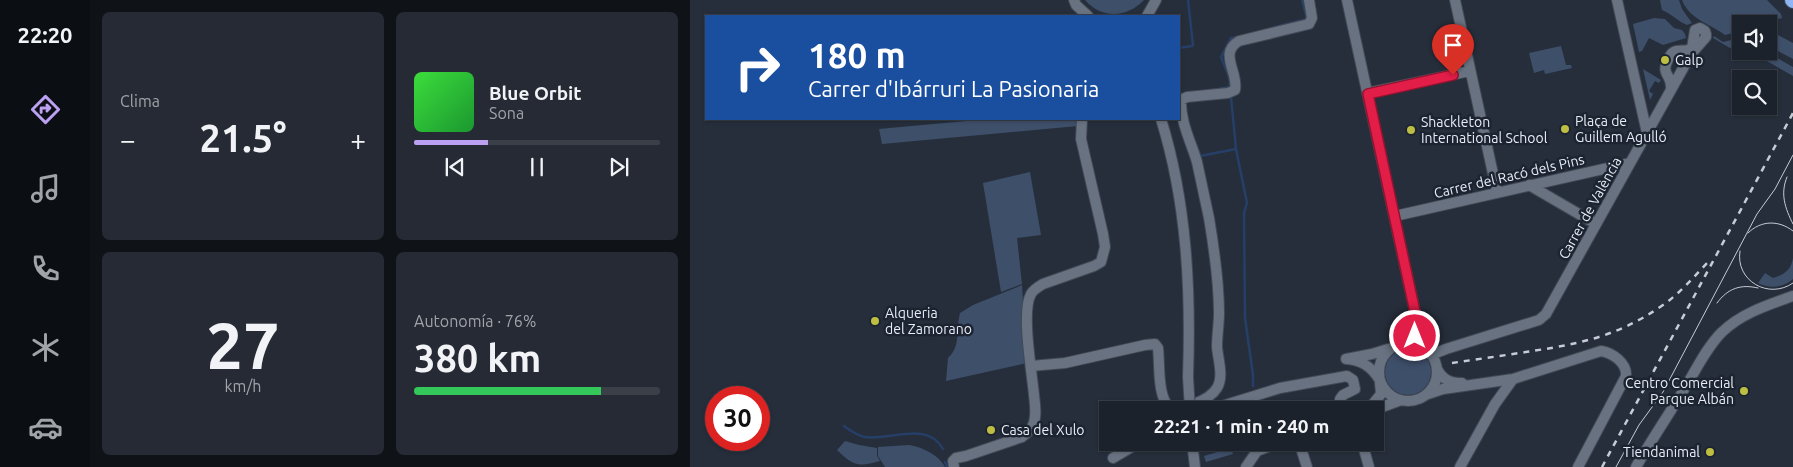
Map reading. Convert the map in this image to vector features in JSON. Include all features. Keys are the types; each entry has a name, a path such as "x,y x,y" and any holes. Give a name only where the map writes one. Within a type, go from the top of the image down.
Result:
{"street":[{"path":"1074,0 1086,15"},
{"path":"1031,366 1065,363 1137,346 1155,344 1158,348 1162,394 1164,402 1170,408 1199,402 1217,388 1220,380 1217,349 1219,313 1209,219 1181,109 1181,100 1187,97 1228,93 1234,90 1235,82 1229,54 1231,47 1239,42 1309,24 1312,18 1309,0"},
{"path":"1347,0 1415,312 1415,337 1419,345"},
{"path":"1455,0 1497,192"},
{"path":"1617,0 1647,133"},
{"name":"Carrer de València","path":"1432,355 1446,348 1538,320 1546,314 1671,90 1692,50 1672,53 1666,64 1665,70 1671,82 1671,90"},
{"path":"1368,94 1470,71"},
{"path":"953,464 956,458 1022,437 1029,432 1033,425 1035,409 1027,317 1028,301 1036,288 1043,284 1101,262 1103,234 1081,139 1082,120"},
{"path":"1161,120 1173,162 1185,233 1190,305 1188,377 1189,401"},
{"name":"Carrer del Racó dels Pins","path":"1394,216 1630,163"},
{"path":"1528,185 1596,224"},
{"path":"1636,467 1708,350 1722,332 1757,309 1793,296"},
{"path":"1375,401 1381,394 1378,372 1382,358 1408,337 1415,319"},
{"path":"1495,404 1497,394 1494,382 1490,379 1454,383 1446,381 1437,369 1432,355 1419,345 1410,343 1346,360 1356,360 1366,364 1374,371 1385,390 1392,397 1410,401 1443,390 1494,382 1513,378 1601,351 1612,354 1623,364 1626,376 1578,467"},
{"path":"1428,394 1433,387 1437,369"},
{"path":"1238,401 1280,388 1346,376 1353,380 1355,389 1342,395 1340,401"},
{"path":"1460,467 1495,404 1513,378"},
{"path":"1384,406 1401,400"},
{"path":"1113,458 1125,451"},
{"path":"1193,451 1195,467"},
{"path":"1248,465 1257,451"},
{"path":"1302,451 1307,467"},
{"path":"1365,451 1369,467"}],"shaded area":[{"path":"1085,0 1144,0 1130,10 1114,14 1099,11"},
{"path":"1660,0 1679,0 1682,9 1692,23 1687,25 1680,22 1662,10"},
{"path":"1682,0 1767,0 1781,14 1782,18 1777,19 1777,15 1732,15 1732,33 1725,35 1695,17 1685,7"},
{"path":"1654,18 1665,19 1674,28 1682,30 1686,38 1663,45 1649,38 1642,51 1639,52 1633,24"},
{"path":"1777,34 1793,43 1793,59 1777,50"},
{"path":"1714,36 1723,42 1732,40 1732,48 1730,48 1713,38"},
{"path":"1561,46 1566,65 1571,65 1572,68 1545,74 1544,70 1534,73 1529,53"},
{"path":"1777,58 1793,67 1793,76 1765,60 1777,60"},
{"path":"1643,69 1661,80 1659,83 1655,81 1649,91 1653,94 1650,100"},
{"path":"977,120 1077,120 1078,126 882,144 879,129"},
{"path":"1030,172 1041,235 1017,238 1022,284 1001,292 983,183"},
{"path":"1793,258 1793,279 1789,282 1776,287 1758,283 1765,273 1773,278 1784,274 1791,266"},
{"path":"1022,285 1027,363 946,381 948,358 955,348 960,313 973,305"},
{"path":"1408,349 1421,353 1427,359 1431,372 1427,385 1421,391 1408,395 1395,391 1389,385 1385,372 1389,359 1395,353"},
{"path":"845,441 877,448 877,456 880,461 866,464 852,462 837,450"},
{"path":"909,445 930,452 945,467 885,467 878,456 878,447"},
{"path":"1221,451 1232,451 1233,454 1206,462 1204,456"}],"waterway":[{"path":"1180,48 1193,45 1188,0"},
{"path":"1275,27 1307,19 1302,0"},
{"path":"1213,90 1230,87 1229,77 1221,57 1231,38 1238,37"},
{"path":"1180,94 1185,93"},
{"path":"1229,97 1231,97 1236,149 1247,203 1244,213 1245,318 1253,386"},
{"path":"1199,151 1200,156 1236,149"},
{"path":"844,426 856,434 865,437 907,434 928,435 936,440 943,449"},
{"path":"945,462 947,467"}],"tram line":[{"path":"1616,467 1639,425 1663,392 1757,214 1775,189 1793,155"},
{"path":"1787,177 1784,201 1793,224"},
{"path":"1748,233 1759,226 1770,223 1788,227 1793,231"},
{"path":"1740,251 1740,262 1743,271 1748,279 1756,285 1774,289 1784,288 1793,283"},
{"path":"1717,303 1735,288 1758,288"}],"railway":[{"path":"1602,467 1793,113"},
{"path":"1452,363 1573,344 1609,334 1645,317 1663,305 1681,290 1707,263"}],"place":[{"name":"Galp","path":"1665,60"},
{"name":"Plaça de Guillem Agulló","path":"1565,129"},
{"name":"Shackleton International School","path":"1411,130"},
{"name":"Alqueria del Zamorano","path":"875,321"},
{"name":"Centro Comercial Parque Albán","path":"1744,391"},
{"name":"Casa del Xulo","path":"991,430"},
{"name":"Tiendanimal","path":"1710,452"}],"route":[{"path":"1415,336 1415,312 1368,94 1453,75"}]}
